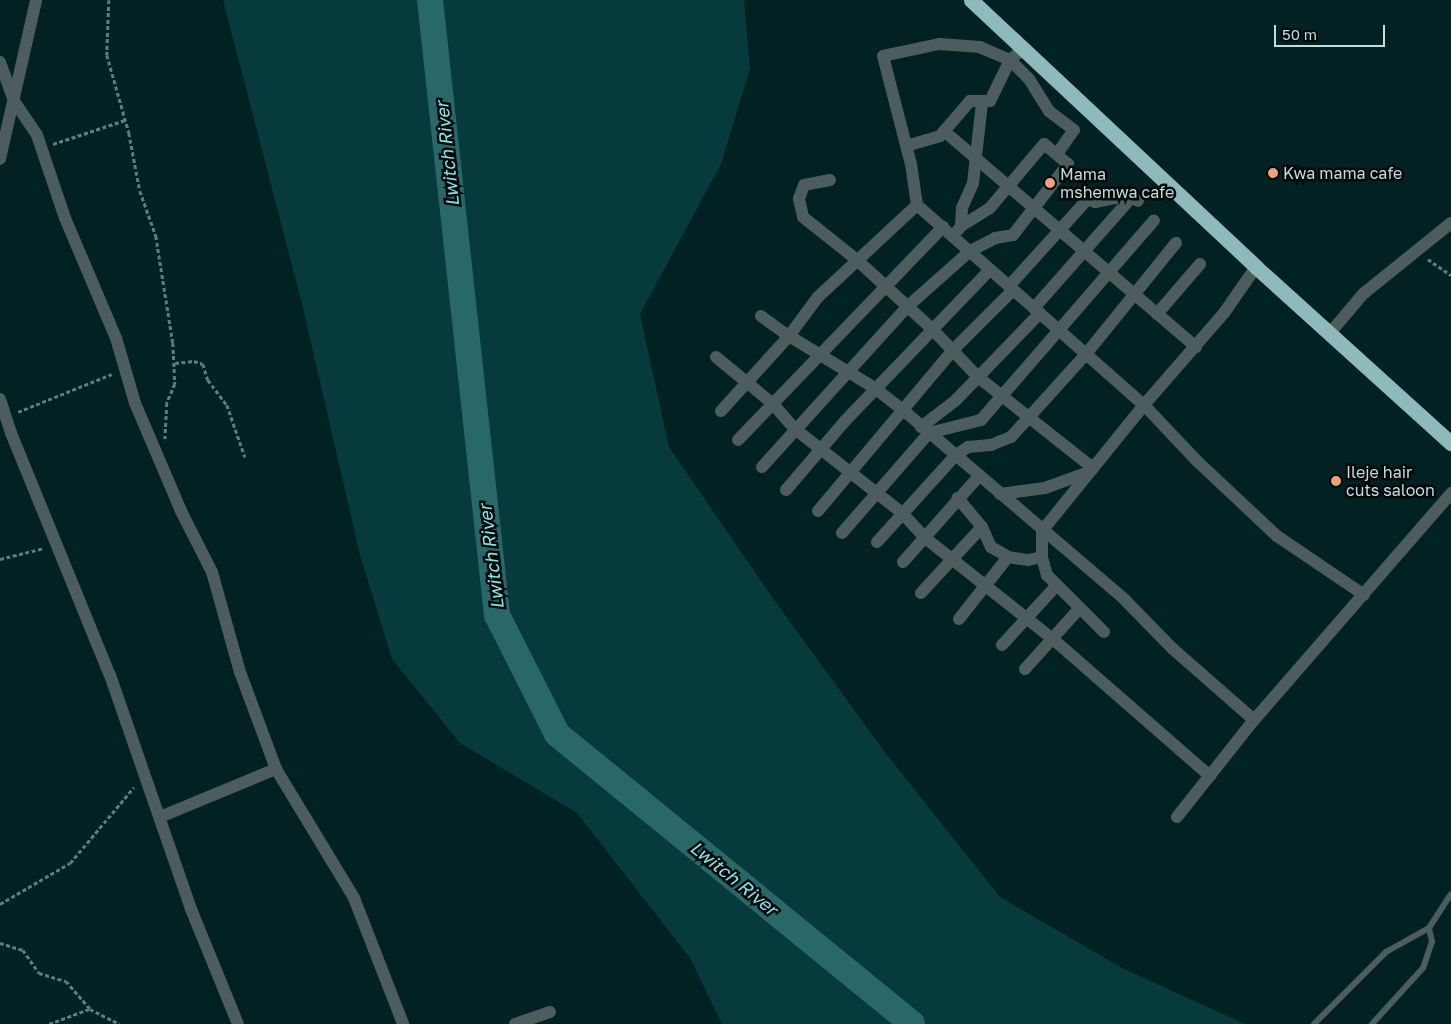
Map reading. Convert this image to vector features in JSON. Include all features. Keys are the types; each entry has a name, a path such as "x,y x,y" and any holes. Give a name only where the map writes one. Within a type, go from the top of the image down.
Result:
{"highway":[{"path":"971,0 1256,267 1451,442"}],"street":[{"path":"0,159 36,0"},
{"path":"1058,154 1074,130 1049,111 1029,79 1010,60 980,47 939,44 883,56 906,146 917,205 943,227 957,231 970,251 1144,405 1197,461 1277,536 1364,595"},
{"path":"906,146 940,136 970,101 982,103 990,101 1010,60 1023,49"},
{"path":"0,62 14,101 30,121 42,149 65,218 126,369 136,403 181,511 212,572 240,672 276,769 354,898 403,1024"},
{"path":"957,231 962,208 970,191 977,162 982,103"},
{"path":"944,131 977,162 1196,347"},
{"path":"762,467 907,307 970,251 995,238 1013,234 1068,164 1044,144 1009,188 983,215 957,231"},
{"path":"830,180 804,185 799,200 803,217 857,260 883,286 932,329 978,377 1030,416 1092,470"},
{"path":"818,511 953,350 1011,288 1058,229 1088,199 1095,202 1134,200 1085,253 1037,311 978,377 925,430 876,494 842,533"},
{"path":"721,411 789,336 818,297 917,205"},
{"path":"925,430 982,420 1060,331 1107,272 1154,220"},
{"path":"1330,333 1363,294 1415,249 1451,223"},
{"path":"738,440 883,286 943,227"},
{"path":"877,542 901,512 955,456 968,447 991,445 1011,437 1086,354 1133,293 1176,243"},
{"path":"1158,314 1200,264"},
{"path":"1104,632 1047,575 1042,557 1042,531 1144,405 1196,347 1256,267"},
{"path":"786,490 822,447 990,270"},
{"path":"762,316 789,336 848,370 902,410 1124,599 1173,649 1254,720"},
{"path":"716,357 773,404 795,429 822,447 850,473 901,512 924,537 985,588 1026,617 1054,640 1210,776"},
{"path":"0,399 5,418 58,542 110,675 191,909 238,1024"},
{"path":"1000,494 1044,488 1092,470"},
{"path":"903,562 979,476"},
{"path":"1177,817 1254,720 1451,493"},
{"path":"958,498 982,527 991,547 1008,557 1028,560 1042,557"},
{"path":"921,593 982,527"},
{"path":"959,619 1008,557"},
{"path":"1002,645 1056,586"},
{"path":"1025,669 1054,640 1080,608"},
{"path":"160,817 276,769"},
{"path":"515,1024 550,1012"}],"lane":[{"path":"1314,1024 1386,952 1430,928 1451,894"},
{"path":"1372,1024 1423,968 1432,942 1430,928"}],"path":[{"path":"109,0 106,49 126,120 140,191 156,236 175,362 175,384 167,403 161,460"},
{"path":"42,149 83,132 126,120"},
{"path":"1415,249 1451,275"},
{"path":"175,362 194,361 203,364 208,380 227,405 244,457"},
{"path":"5,418 126,369"},
{"path":"0,559 26,554 58,542"},
{"path":"0,904 70,863 121,800 145,778"},
{"path":"0,943 23,950 43,976 66,981 90,1009 119,1024"},
{"path":"48,1024 90,1009"}],"shaded area":[{"path":"223,0 744,0 750,69 721,164 640,314 669,447 772,597 884,751 1000,897 1122,968 1245,1024 722,1024 690,958 577,813 460,743 392,659 360,555 302,304"}],"waterway":[{"name":"Lwitch River","path":"430,0 497,615 557,734 912,1024"}],"place":[{"name":"Kwa mama cafe","path":"1273,173"},
{"name":"Mama mshemwa cafe","path":"1050,183"},
{"name":"Ileje hair cuts saloon","path":"1336,481"}]}
